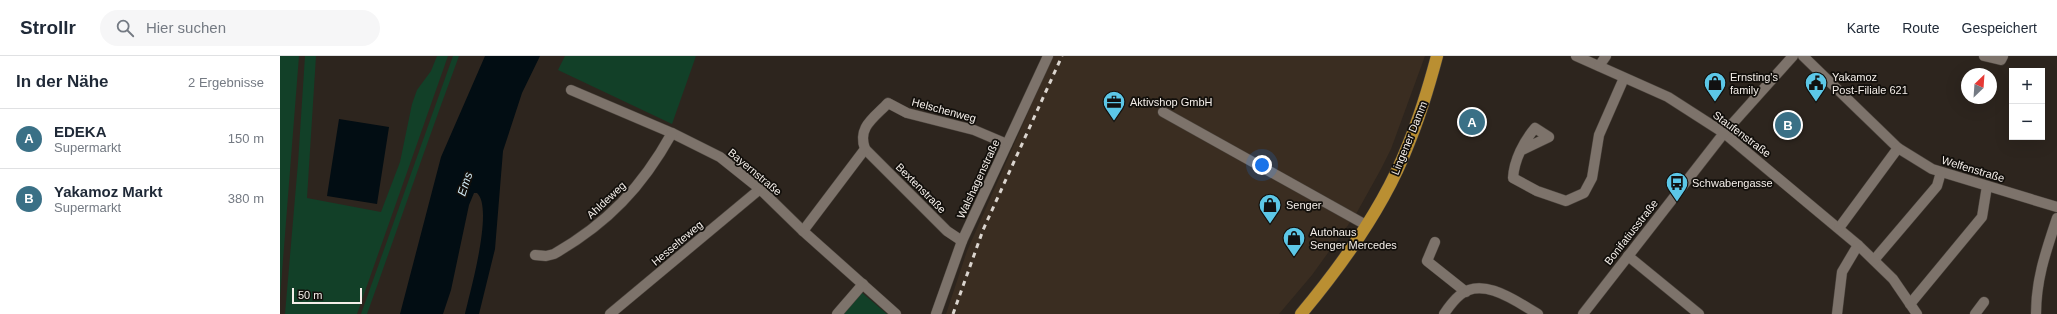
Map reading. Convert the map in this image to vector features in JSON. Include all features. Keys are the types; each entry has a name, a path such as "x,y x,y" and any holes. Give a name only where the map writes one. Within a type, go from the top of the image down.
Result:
{"main road":[{"name":"Lingener Damm","path":"1301,314 1324,287 1366,225 1392,181 1408,146 1437,56"}],"street":[{"name":"Walshagenstraße","path":"936,314 962,241 1048,56"},
{"name":"Staufenstraße","path":"1576,56 1668,97 1724,133 1839,228 1874,260 1893,279 1917,314"},
{"path":"1599,66 1606,56"},
{"name":"Bonifatiusstraße","path":"1583,314 1724,133 1793,56"},
{"name":"Welfenstraße","path":"1803,56 1898,148 1932,169 2057,207"},
{"path":"1984,56 2001,60 2003,56"},
{"path":"1522,150 1514,166 1513,178 1537,191 1566,201 1584,193 1592,178 1599,135 1624,78"},
{"name":"Bayernstraße","path":"571,90 672,133 720,157 760,189 803,231 896,314"},
{"name":"Helschenweg","path":"865,149 861,140 863,130 888,103 907,113 974,130 1007,144"},
{"path":"1163,112 1366,225"},
{"name":"Ahldeweg","path":"535,255 546,256 554,254 602,222 633,192 657,160 672,133"},
{"path":"1839,228 1898,148"},
{"path":"803,231 865,149"},
{"name":"Bextenstraße","path":"865,149 947,231 962,241"},
{"path":"1874,260 1937,186 1941,172"},
{"path":"1910,304 1982,217 1987,186"},
{"name":"Hesselteweg","path":"610,314 760,189"},
{"path":"2036,314 2036,298 2040,270 2057,218"},
{"path":"1435,242 1427,261 1466,292"},
{"path":"1837,314 1842,272 1858,245"},
{"path":"1628,256 1699,314"},
{"path":"837,314 863,284"},
{"path":"1444,314 1460,294 1479,288 1496,291 1538,314"},
{"path":"1975,314 1984,302"}],"shaded area":[{"path":"1053,56 1425,56 1391,149 1356,214 1312,275 1279,314 946,314 967,251"}],"green space":[{"path":"280,56 299,56 280,298"},
{"path":"305,56 316,56 307,198 381,212 400,162 412,104 417,90 431,71 437,56 448,56 357,314 285,314 298,163"},
{"path":"453,56 459,56 367,314 361,314"},
{"path":"565,56 696,56 672,124 558,70"},
{"path":"860,291 887,314 841,314"}],"water":[{"name":"Ems","path":"485,56 540,56 522,93 503,151 495,249 479,314 465,314 482,232 482,202 477,193 474,193 469,205 451,290 443,314 400,314 441,157"},
{"path":"339,119 389,127 377,204 327,196"}],"railway":[{"path":"953,314 983,230 1062,56"}],"place":[{"name":"Ernsting's family","path":"1715,102"},
{"name":"Yakamoz Post-Filiale 621","path":"1816,102"},
{"name":"Aktivshop GmbH","path":"1114,122"},
{"name":"EDEKA","path":"1472,122"},
{"name":"Yakamoz Markt","path":"1788,125"},
{"name":"Schwabengasse","path":"1677,202"},
{"name":"Senger","path":"1270,224"},
{"name":"Autohaus Senger Mercedes","path":"1294,258"}]}
